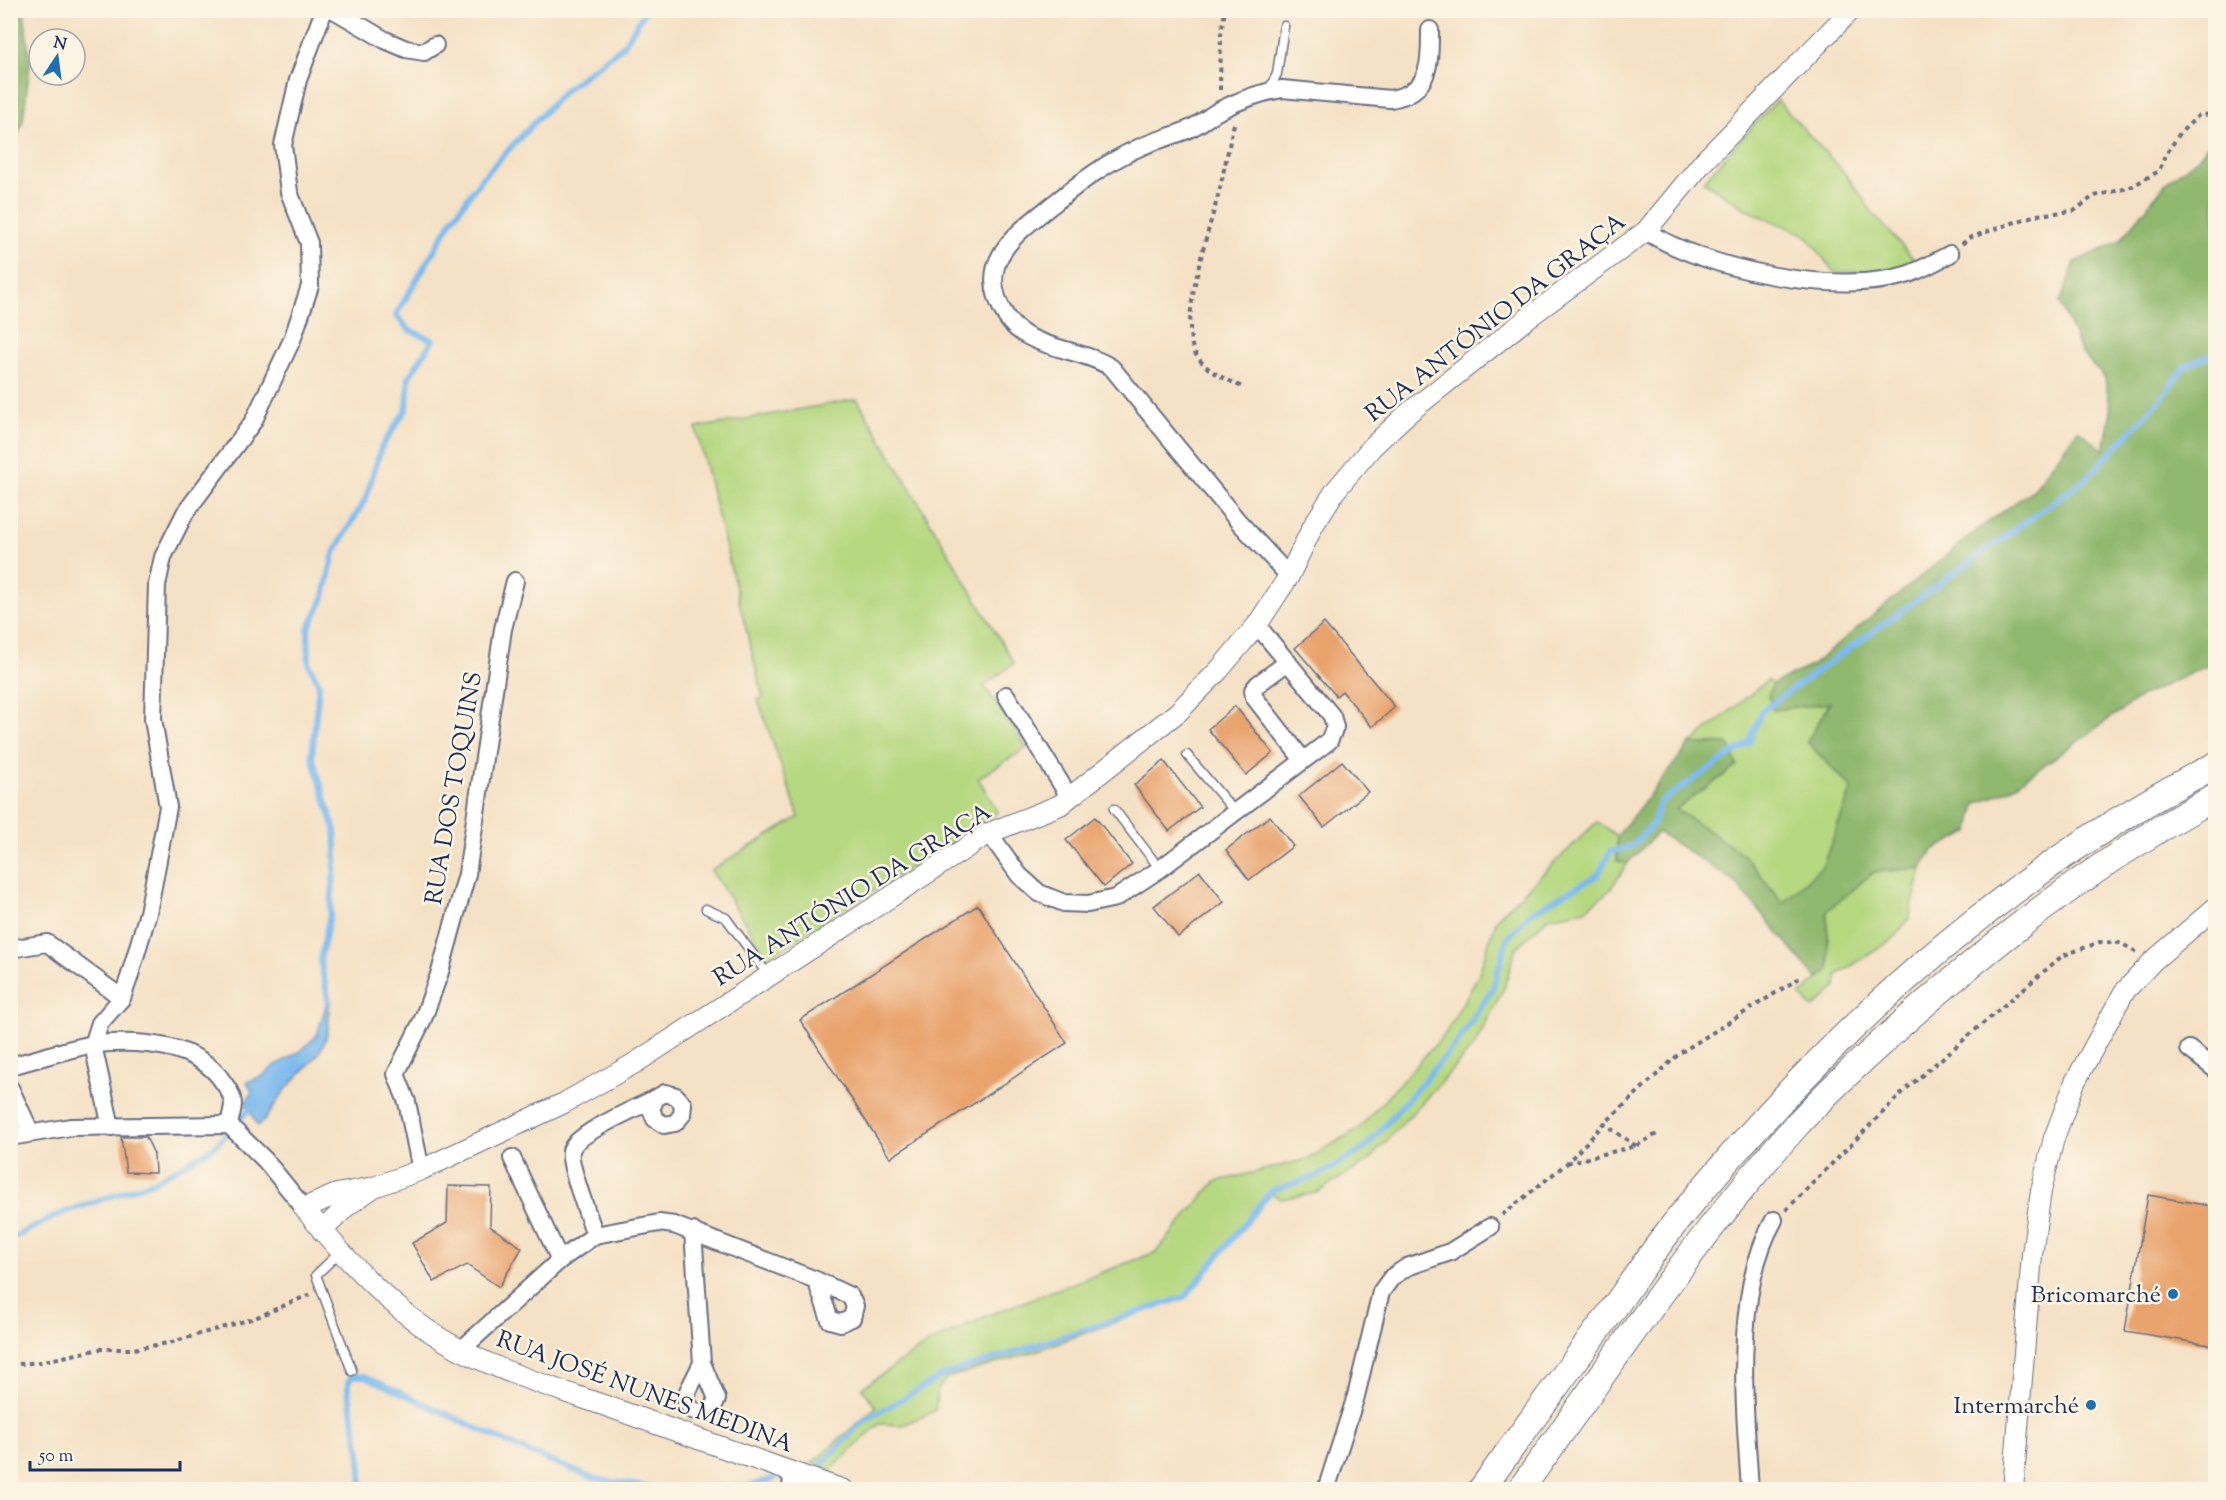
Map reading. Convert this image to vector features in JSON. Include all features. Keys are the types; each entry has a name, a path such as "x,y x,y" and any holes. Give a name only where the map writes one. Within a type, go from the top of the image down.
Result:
{"main road":[{"path":"1481,1490 1678,1220 1752,1132 1829,1050 1912,972 2000,900 2086,840 2172,787 2216,765"},
{"path":"1520,1490 1703,1238 1794,1128 1850,1071 1965,968 2079,881 2216,797"}],"street":[{"path":"111,1127 93,1045 100,1023 122,998 148,913 168,807 153,718 157,585 163,557 185,513 253,422 292,340 310,286 309,243 289,192 283,145 298,80 324,10"},
{"path":"334,10 406,49 424,52 435,45"},
{"name":"RUA ANTÓNIO DA GRAÇA","path":"304,1208 337,1194 374,1187 420,1170 564,1103 635,1063 988,833 1060,805 1070,798 1178,712 1219,670 1257,625 1289,576 1313,526 1335,491 1372,447 1406,415 1529,317 1646,231 1703,162 1851,10"},
{"path":"1289,576 1238,521 1112,368 1098,358 1027,336 1009,321 997,300 994,279 998,259 1012,236 1101,167 1138,148 1189,129 1238,102 1268,91 1282,89 1390,99 1406,96 1418,89 1425,75 1430,55 1430,30"},
{"path":"1646,231 1667,244 1697,256 1800,282 1883,279 1909,274 1950,254"},
{"name":"RUA DOS TOQUINS","path":"420,1170 407,1102 396,1074 423,1019 440,972 467,874 503,629 515,581"},
{"path":"988,833 1019,875 1039,893 1064,903 1088,904 1116,898 1160,869 1329,741 1335,727 1332,716 1257,625"},
{"path":"1288,662 1257,684 1253,690 1254,697 1303,760"},
{"path":"1006,695 1070,798"},
{"path":"2013,1490 2032,1254 2041,1191 2054,1138 2075,1082 2124,992 2153,961 2216,907"},
{"path":"10,949 47,944 122,998"},
{"path":"10,1066 93,1045 153,1045 200,1059 218,1074 232,1094 233,1106 229,1125"},
{"path":"2189,1049 2216,1070"},
{"path":"10,1088 31,1132"},
{"path":"595,1235 571,1163 571,1150 579,1138 656,1098"},
{"path":"10,1137 71,1127 229,1125 265,1160 304,1208"},
{"path":"512,1158 560,1260"},
{"name":"RUA ANTÓNIO DA GRAÇA","path":"322,1231 347,1206 374,1187"},
{"name":"RUA JOSÉ NUNES MEDINA","path":"304,1208 357,1270 426,1329 494,1367 791,1481 844,1490"},
{"path":"1750,1490 1745,1401 1746,1317 1764,1238 1774,1220"},
{"path":"462,1349 560,1260 595,1235 659,1223 693,1231 816,1280"},
{"path":"1326,1490 1356,1396 1381,1292 1392,1277 1407,1267 1450,1252 1490,1227"},
{"path":"693,1231 702,1363"}],"lane":[{"path":"1268,91 1277,74 1284,26"},
{"path":"1186,755 1235,812"},
{"path":"1114,809 1160,869"},
{"path":"705,909 726,918 769,976"},
{"path":"340,1252 316,1275 352,1371"}],"path":[{"path":"1222,109 1221,34 1225,10"},
{"path":"1238,102 1218,197 1209,222 1191,312 1190,330 1194,352 1207,369 1242,387"},
{"path":"1950,254 1969,238 2036,215 2074,211 2094,196 2129,188 2159,171 2164,156 2180,134 2199,115 2216,114"},
{"path":"1774,1220 1800,1198 1906,1089 2062,956 2100,942 2121,943 2153,961"},
{"path":"1490,1227 1522,1197 1566,1164 1604,1124 1680,1053 1801,977"},
{"path":"1604,1124 1636,1146"},
{"path":"1566,1164 1636,1146 1657,1134"},
{"path":"10,1365 40,1362 100,1349 133,1349 169,1343 255,1318 322,1289"}],"green space":[{"path":"11,10 24,11 27,38 27,87 23,120 11,157"},
{"path":"1777,100 1847,176 1872,212 1919,265 1874,271 1834,272 1806,235 1749,211 1703,181"},
{"path":"2215,135 2215,662 2142,696 2010,789 1976,804 1969,832 1933,850 1922,868 1874,872 1827,911 1829,970 1817,979 1734,881 1658,832 1627,864 1617,861 1617,836 1690,744 1729,744 1737,766 1676,809 1743,854 1783,903 1823,865 1852,788 1807,742 1830,703 1773,710 1768,696 1773,684 1811,666 1981,527 2034,489 2078,430 2104,450 2111,411 2105,378 2082,353 2060,303 2075,262 2120,241 2167,182 2198,158"},
{"path":"857,399 1014,663 984,686 1027,748 978,778 998,812 768,958 711,870 799,817 758,700 763,697 696,428"},
{"path":"1768,680 1773,684 1768,696 1830,703 1807,742 1852,788 1823,865 1783,903 1743,854 1675,809 1737,766 1729,744 1690,744"},
{"path":"1597,822 1617,836 1617,861 1627,864 1610,890 1585,910 1549,917 1516,948 1504,988 1474,1046 1367,1162 1316,1193 1280,1199 1270,1192 1185,1297 1024,1355 947,1378 938,1388 935,1411 903,1425 879,1424 831,1470 812,1463 876,1407 862,1388 925,1345 986,1316 1156,1252 1215,1182 1308,1159 1358,1129 1445,1034 1478,976 1497,918"},
{"path":"1922,868 1909,919 1892,940 1837,975 1836,988 1813,1008 1800,995 1829,970 1827,911 1874,872"}],"water":[{"path":"329,996 328,1030 320,1052 283,1093 258,1126 246,1103 252,1091 247,1082 263,1076 274,1066 301,1051 317,1035"}],"building":[{"path":"1324,623 1395,707 1372,727 1342,691 1336,696 1295,648"},
{"path":"1235,706 1273,753 1246,775 1208,729"},
{"path":"1164,761 1200,807 1169,831 1134,785"},
{"path":"1342,761 1368,792 1324,827 1299,796"},
{"path":"1270,816 1293,846 1249,880 1226,850"},
{"path":"1095,817 1132,864 1104,887 1066,840"},
{"path":"1200,871 1224,902 1178,937 1154,906"},
{"path":"978,905 1067,1043 890,1158 800,1020"},
{"path":"121,1137 146,1137 154,1154 155,1173 126,1172"},
{"path":"448,1186 491,1187 490,1226 522,1248 499,1287 467,1265 434,1282 412,1243 447,1223"},
{"name":"Bricomarché","path":"2148,1195 2216,1207 2216,1346 2125,1331"}],"waterway":[{"path":"329,1002 320,960 330,915 336,851 335,830 312,756 319,684 309,664 308,629 323,600 334,553 366,498 381,448 407,408 409,377 433,340 409,330 396,315 452,220 482,178 565,90 623,46 646,10"},
{"path":"822,1464 864,1421 944,1375 1185,1297 1271,1191 1319,1175 1364,1149 1457,1043 1493,988 1507,939 1529,914 1598,875 1610,852 1632,846 1653,824 1660,802 1749,743 1762,711 2087,478 2161,399 2184,367 2216,353"},
{"path":"10,1239 62,1213 153,1182 214,1147 253,1105"},
{"path":"362,1490 360,1452 348,1390 348,1382 352,1376 365,1376 519,1448 595,1479 658,1489 749,1486 774,1479"}],"place":[{"name":"Bricomarché","path":"2173,1294"},
{"name":"Intermarché","path":"2091,1405"}]}
